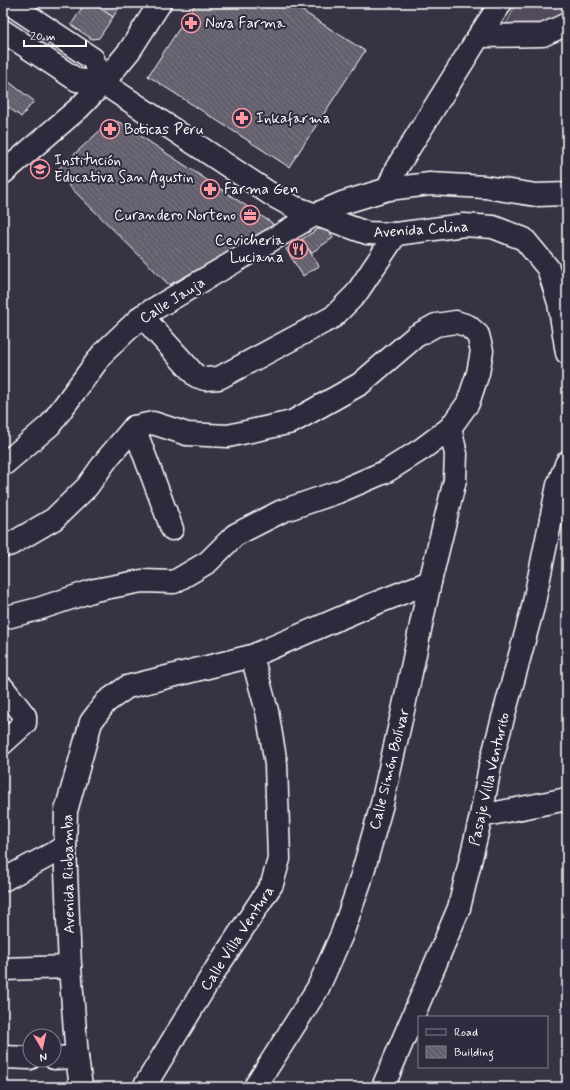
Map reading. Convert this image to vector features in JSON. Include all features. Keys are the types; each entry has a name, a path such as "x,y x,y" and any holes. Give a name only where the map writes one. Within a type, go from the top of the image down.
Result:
{"street":[{"path":"9,3 93,59 103,83"},
{"path":"3,173 79,108 103,83 130,50 160,3"},
{"path":"388,189 396,169 501,3"},
{"path":"479,36 543,35 567,24"},
{"path":"3,31 77,80 103,83"},
{"name":"Avenida Colina","path":"103,83 272,195 294,207 314,215 367,233 396,234 464,225 493,227 524,239 548,268 559,303 567,354"},
{"name":"Calle Jauja","path":"3,465 50,425 103,353 142,316 314,215 342,203 388,189 430,184 485,187 536,195 567,194"},
{"path":"142,316 196,376 205,378 219,378 333,317 356,294 396,234"},
{"path":"3,546 11,544 54,519 87,487 107,459 134,428 153,423 187,434 228,436 292,422 360,384 416,336 436,325 456,322 468,326 478,334 482,351 478,373 468,402 450,428 387,472 338,492 282,511 235,535 208,562 174,582 142,581 95,590 38,609 3,618"},
{"path":"134,428 172,529"},
{"name":"Calle Simón Bolívar","path":"255,1087 318,988 348,919 360,882 382,804 430,582 455,480 456,454 450,428"},
{"name":"Pasaje Villa Venturito","path":"383,1087 459,908 481,816 490,766 533,606 558,485 567,462"},
{"name":"Avenida Riobamba","path":"81,1087 77,1057 70,967 65,847 66,811 91,722 106,702 127,687 252,656 366,607 430,582"},
{"name":"Calle Villa Ventura","path":"144,1087 216,969 272,884 276,872 279,859 276,764 267,711 252,656"},
{"path":"3,688 25,716 25,723 3,743"},
{"path":"481,816 567,799"},
{"path":"3,880 65,847"},
{"path":"3,969 70,967"},
{"path":"3,1057 22,1058"},
{"path":"62,1058 77,1057"}],"shaded area":[{"path":"517,3 562,3 564,12 554,23 504,28"}],"building":[{"path":"85,3 93,3 113,17 99,38 92,39 71,25"},
{"path":"93,3 122,3 113,17"},
{"path":"196,3 290,3 365,51 289,167 148,76"},
{"path":"9,82 34,101 21,117 3,103 3,90"},
{"path":"115,121 121,123 272,223 274,229 169,285 55,172 107,124"},
{"path":"318,229 328,229 333,238 311,253 302,239"},
{"path":"302,239 319,266 303,276 286,249"}],"place":[{"name":"Nova Farma","path":"191,23"},
{"name":"Inkafarma","path":"242,118"},
{"name":"Boticas Peru","path":"110,129"},
{"name":"Institución Educativa San Agustin","path":"40,169"},
{"name":"Farma Gen","path":"210,189"},
{"name":"Curandero Norteno","path":"250,215"},
{"name":"Cevicheria Luciana","path":"298,249"}]}
